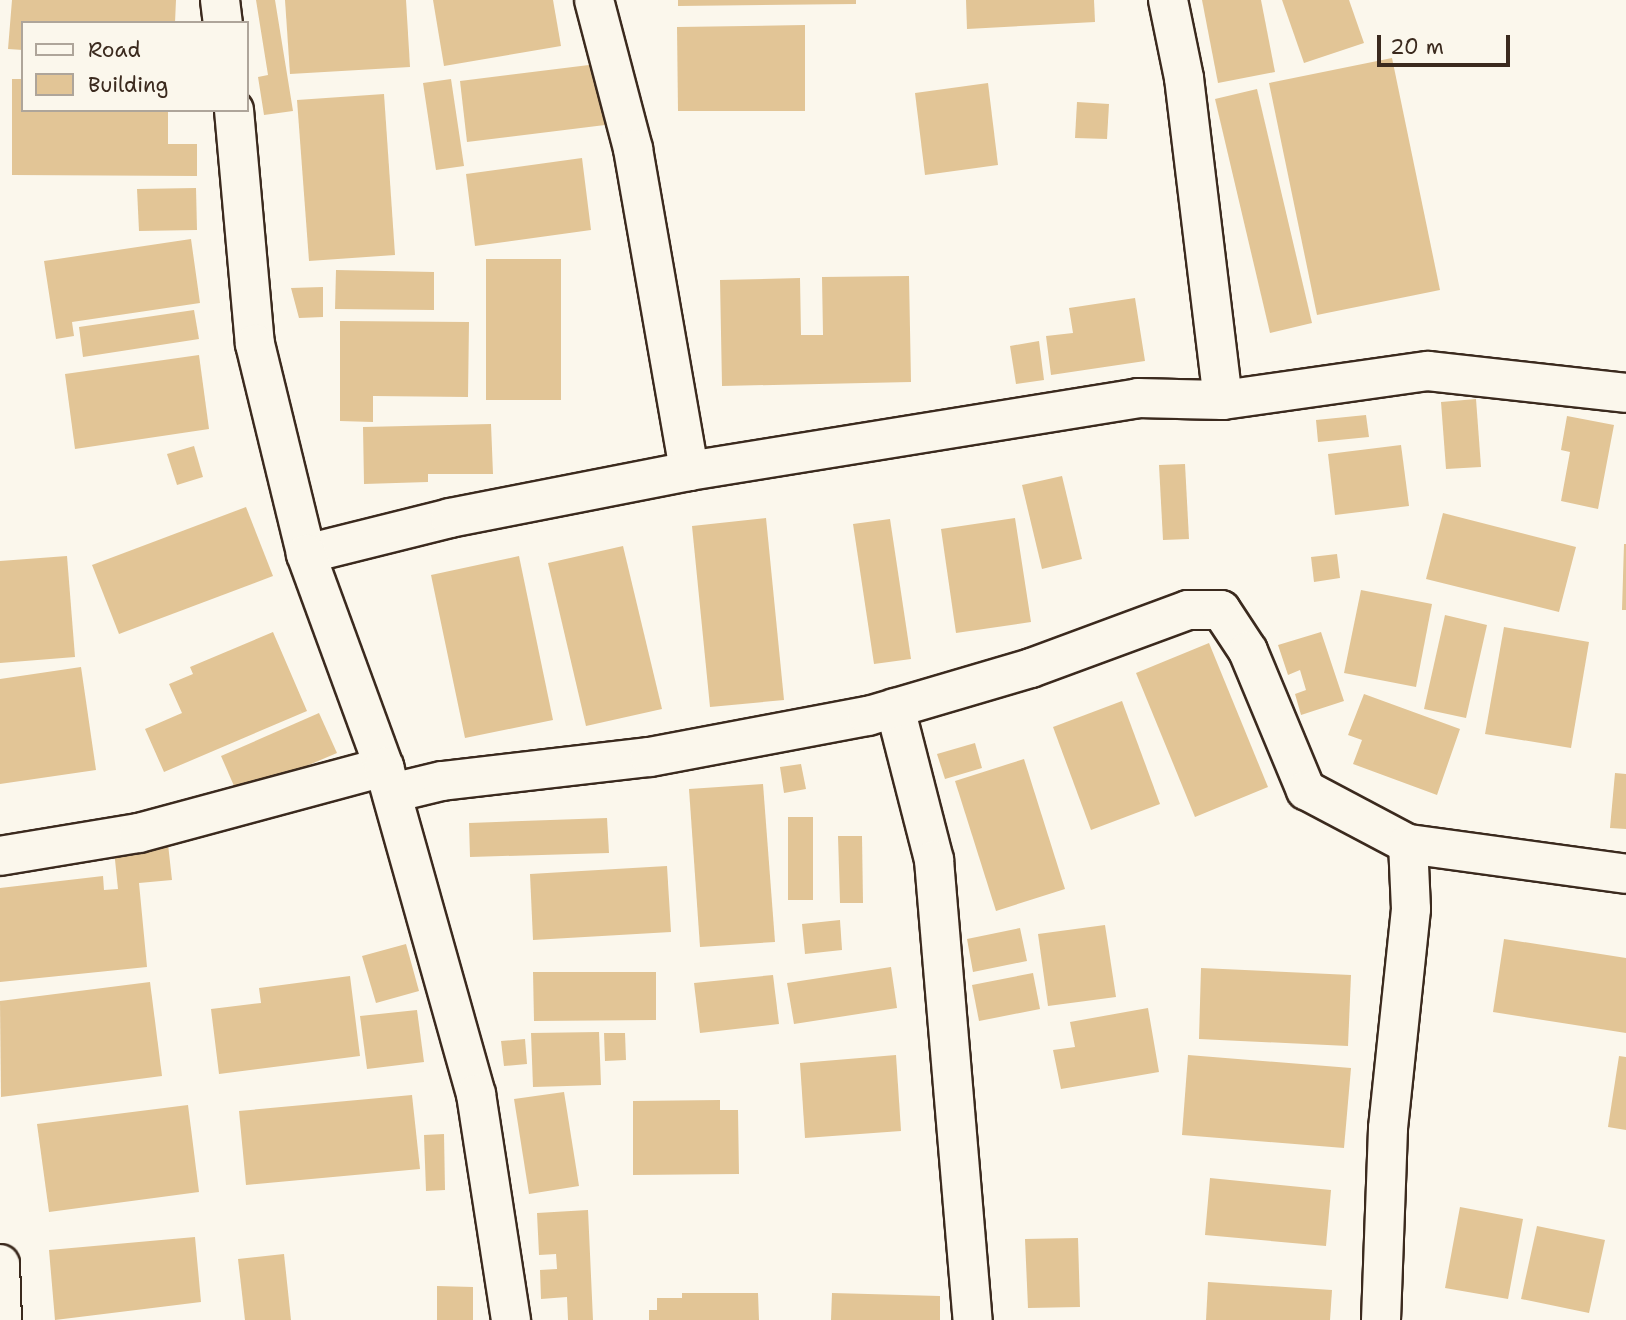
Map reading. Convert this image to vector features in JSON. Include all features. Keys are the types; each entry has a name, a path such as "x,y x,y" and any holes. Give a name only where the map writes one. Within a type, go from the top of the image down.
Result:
{"street":[{"path":"220,0 223,21"},
{"path":"594,0 633,149 689,471"},
{"path":"1168,0 1184,78 1223,400"},
{"path":"234,112 255,344 306,554 388,780 476,1094 510,1320"},
{"path":"306,554 450,518 689,471 1138,398 1223,400 1428,371 1626,393"},
{"path":"0,856 177,824 388,780 442,781 650,757 895,708 1031,667 1161,618 1188,610 1221,610 1248,651 1306,790 1408,844 1626,874"},
{"path":"895,708 934,860 973,1320"},
{"path":"1381,1320 1388,1128 1411,909 1408,844"},
{"path":"0,1264 2,1320"}],"building":[{"path":"12,0 176,0 175,21 21,21 21,50 8,49"},
{"path":"256,0 275,0 293,111 264,115 258,77 268,75"},
{"path":"285,0 406,0 410,67 290,74"},
{"path":"433,0 553,0 561,46 444,66"},
{"path":"678,0 856,0 856,4 678,6"},
{"path":"966,0 1094,0 1095,22 967,29"},
{"path":"1202,0 1261,0 1275,72 1218,83"},
{"path":"1282,0 1349,0 1364,43 1304,63"},
{"path":"805,25 805,111 678,111 677,27"},
{"path":"1392,58 1440,290 1317,315 1269,83"},
{"path":"597,64 605,125 467,142 460,81"},
{"path":"12,79 21,79 21,112 168,112 168,144 197,144 197,176 12,175"},
{"path":"451,79 464,166 436,170 423,83"},
{"path":"988,83 998,165 925,175 915,93"},
{"path":"1257,89 1312,323 1270,333 1215,99"},
{"path":"384,94 395,255 309,261 297,100"},
{"path":"1077,102 1109,104 1107,139 1075,138"},
{"path":"582,158 591,230 475,246 466,174"},
{"path":"196,188 197,230 139,231 137,189"},
{"path":"191,239 200,303 72,322 74,336 56,339 44,261"},
{"path":"486,259 561,259 561,400 486,400"},
{"path":"336,270 434,272 434,310 335,309"},
{"path":"909,276 911,382 722,386 720,280 800,278 801,335 823,335 822,277"},
{"path":"323,287 323,317 299,318 291,288"},
{"path":"1135,298 1145,361 1051,375 1046,336 1073,333 1069,308"},
{"path":"194,310 199,339 83,357 79,327"},
{"path":"340,321 469,322 468,397 373,396 373,422 340,421"},
{"path":"1039,341 1044,380 1016,384 1010,346"},
{"path":"199,355 209,429 75,449 65,374"},
{"path":"1476,399 1481,467 1446,469 1441,402"},
{"path":"1366,415 1369,437 1318,442 1316,420"},
{"path":"1567,416 1614,425 1598,509 1561,501 1570,452 1561,450"},
{"path":"491,424 493,474 428,474 428,482 364,484 363,427"},
{"path":"1401,445 1409,506 1335,515 1328,454"},
{"path":"194,446 203,477 177,485 167,454"},
{"path":"1185,464 1189,539 1163,540 1159,465"},
{"path":"1062,476 1082,559 1042,569 1022,485"},
{"path":"246,507 273,576 119,634 92,565"},
{"path":"1443,513 1576,547 1559,612 1426,579"},
{"path":"766,518 784,700 710,707 692,526"},
{"path":"1015,518 1031,622 956,633 941,529"},
{"path":"890,519 911,659 874,664 853,524"},
{"path":"1624,544 1626,610 1622,610"},
{"path":"623,546 662,709 586,726 548,563"},
{"path":"1337,554 1340,578 1314,582 1311,557"},
{"path":"67,556 75,657 0,663 0,561"},
{"path":"519,556 553,720 465,738 431,575"},
{"path":"1361,590 1432,604 1416,687 1344,673"},
{"path":"1445,615 1487,625 1466,718 1424,709"},
{"path":"1504,627 1589,642 1571,748 1485,734"},
{"path":"273,632 307,711 164,772 145,729 182,713 169,684 193,674 190,667"},
{"path":"1321,632 1344,701 1301,715 1295,694 1306,690 1300,670 1288,675 1278,645"},
{"path":"1209,643 1268,787 1195,817 1136,673"},
{"path":"81,667 96,770 0,784 0,679"},
{"path":"1364,694 1460,729 1437,795 1353,764 1362,740 1348,735"},
{"path":"1122,701 1160,804 1091,830 1053,727"},
{"path":"319,713 337,753 238,795 221,756"},
{"path":"975,743 982,768 945,779 937,754"},
{"path":"1024,759 1065,889 996,911 955,781"},
{"path":"801,764 806,789 784,793 780,767"},
{"path":"1615,773 1626,774 1626,829 1610,828"},
{"path":"763,784 775,942 700,947 689,789"},
{"path":"788,817 813,817 813,900 788,900"},
{"path":"607,818 609,853 470,857 469,823"},
{"path":"838,836 862,836 863,903 840,903"},
{"path":"168,844 172,880 139,883 147,967 0,982 0,888 103,876 104,890 118,889 114,850"},
{"path":"667,866 671,932 533,940 530,874"},
{"path":"840,920 842,950 805,954 802,924"},
{"path":"1105,925 1116,997 1048,1006 1038,934"},
{"path":"1020,928 1027,961 973,972 967,939"},
{"path":"1504,939 1626,958 1626,1033 1493,1012"},
{"path":"406,944 419,991 376,1003 362,956"},
{"path":"891,967 897,1008 794,1024 787,983"},
{"path":"1201,968 1351,975 1348,1046 1199,1039"},
{"path":"533,972 656,972 656,1020 534,1021"},
{"path":"1033,973 1040,1009 979,1021 972,985"},
{"path":"773,975 779,1024 700,1033 694,983"},
{"path":"350,976 360,1056 219,1074 211,1009 261,1003 259,988"},
{"path":"150,982 162,1076 1,1097 0,1001"},
{"path":"1148,1008 1159,1072 1061,1089 1053,1050 1075,1047 1070,1022"},
{"path":"417,1010 424,1062 367,1069 360,1016"},
{"path":"599,1032 601,1085 533,1087 531,1033"},
{"path":"604,1033 625,1033 626,1060 605,1061"},
{"path":"525,1039 527,1064 504,1066 501,1041"},
{"path":"896,1055 901,1131 805,1138 800,1063"},
{"path":"1188,1055 1351,1068 1344,1148 1182,1135"},
{"path":"1619,1056 1626,1057 1626,1130 1608,1127"},
{"path":"564,1092 579,1186 529,1194 514,1099"},
{"path":"412,1095 420,1169 246,1185 239,1111"},
{"path":"720,1100 720,1110 738,1110 739,1174 633,1175 633,1101"},
{"path":"188,1105 199,1192 49,1212 37,1124"},
{"path":"444,1134 445,1190 426,1191 424,1135"},
{"path":"1210,1178 1331,1190 1326,1246 1205,1235"},
{"path":"1460,1207 1523,1219 1508,1299 1445,1288"},
{"path":"588,1210 593,1320 568,1320 567,1297 541,1299 540,1270 557,1269 556,1254 539,1255 537,1213"},
{"path":"1537,1226 1605,1240 1589,1313 1521,1299"},
{"path":"195,1237 201,1302 55,1320 49,1250"},
{"path":"1078,1238 1080,1307 1028,1308 1025,1239"},
{"path":"284,1254 291,1320 245,1320 238,1259"},
{"path":"1208,1282 1332,1290 1330,1320 1206,1320"},
{"path":"437,1286 473,1287 473,1320 437,1320"},
{"path":"682,1293 758,1293 759,1320 649,1320 649,1310 657,1310 657,1298 682,1298"},
{"path":"832,1293 940,1296 940,1320 831,1320"}]}
